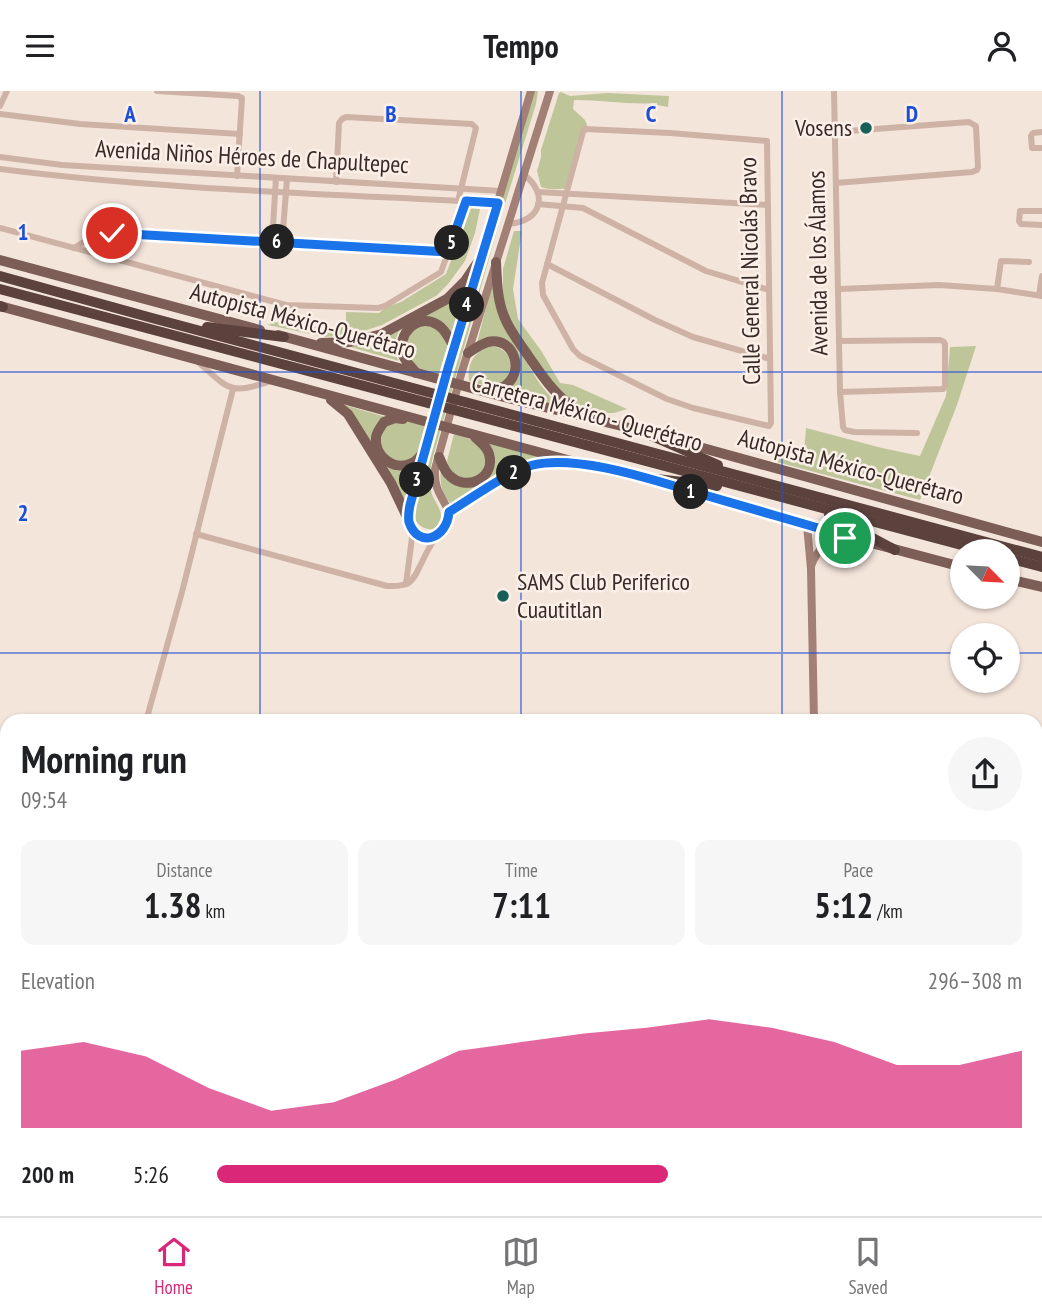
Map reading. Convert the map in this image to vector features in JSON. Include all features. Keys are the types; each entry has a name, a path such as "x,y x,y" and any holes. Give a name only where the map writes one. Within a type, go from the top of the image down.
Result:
{"highway":[{"name":"Carretera México - Querétaro","path":"0,276 742,482 811,506 950,542"},
{"name":"Carretera México - Querétaro","path":"0,289 1042,557"},
{"path":"152,319 284,337"},
{"path":"636,429 699,456 742,482"},
{"path":"639,477 716,486 742,482"},
{"path":"811,506 895,550"},
{"path":"1020,561 1042,567"}],"main road":[{"path":"408,519 424,451 531,91"},
{"path":"326,395 348,414 391,483 414,530 421,536 436,536 446,526 449,512 436,489 440,453 462,371 550,91"},
{"path":"310,344 350,342 382,334 447,299 465,281 482,256"},
{"name":"Autopista México-Querétaro","path":"0,260 480,391 636,429 1042,542"},
{"path":"496,262 499,302 510,329 552,391 574,408 602,421"},
{"path":"1,306 471,435 639,477 950,564"},
{"path":"417,373 403,356 401,343 406,331 411,327 422,322 435,323 441,327 454,347"},
{"path":"468,353 486,342 498,342 507,346 514,355 516,367 509,381 499,389 480,391"},
{"path":"416,420 395,418 384,422 377,436 379,452 391,464 405,466 414,463 424,451"},
{"path":"440,453 445,471 451,478 461,483 478,481 490,463 489,454 486,447 471,435"},
{"path":"449,512 531,465 575,462"},
{"path":"807,524 811,569 814,714"},
{"path":"811,569 814,559 825,546 839,539 856,539"},
{"path":"1020,582 1042,587"}],"street":[{"path":"0,106 8,91"},
{"path":"157,91 238,96 242,100 237,176"},
{"name":"Avenida de los Álamos","path":"834,91 843,427 849,431 917,433"},
{"path":"0,114 80,124 240,134"},
{"path":"0,228 286,305 377,308 385,306 437,275 443,268 462,201 461,188 476,128 474,125 346,117 339,123 336,182"},
{"path":"835,132 969,122 976,126 978,167 972,172 836,183"},
{"name":"Calle General Nicolás Bravo","path":"585,129 766,141 768,205 769,426 667,400 576,353 543,295 542,283 585,129"},
{"path":"1042,132 1033,133 1031,136 1032,148 1042,148"},
{"name":"Avenida Niños Héroes de Chapultepec","path":"0,157 62,165 501,191"},
{"name":"Avenida Niños Héroes de Chapultepec","path":"0,169 57,176 275,192 498,203"},
{"path":"122,181 123,169"},
{"path":"134,181 135,169"},
{"path":"508,224 517,224 530,218 538,204 538,192 531,179 523,174"},
{"path":"272,242 276,178"},
{"path":"282,243 287,179"},
{"path":"373,184 373,196"},
{"path":"538,192 768,205"},
{"path":"538,204 583,208 706,271 769,290"},
{"path":"1042,211 1020,211 1019,221 1021,224 1042,225"},
{"path":"74,248 100,232 448,252"},
{"path":"997,289 1001,261 1029,262"},
{"path":"547,264 693,337 770,359"},
{"path":"839,289 939,285 997,289 1041,296 1042,276"},
{"path":"839,341 940,340 945,344 945,386 940,391 840,392"},
{"path":"194,358 233,389 246,389 276,380"},
{"path":"148,714 233,389"},
{"path":"406,584 414,530"},
{"path":"197,534 387,586 406,584 414,579 436,536"}],"green space":[{"path":"535,91 538,91 536,104 500,220 432,463 430,486 441,517 437,527 430,529 417,523 414,511 497,213"},
{"path":"561,92 570,96 608,93 669,96 668,107 657,103 574,100 573,109 587,125 568,189 548,189 541,187 537,171 541,150"},
{"path":"471,207 480,209 465,261 436,296 382,325 355,334 325,337 268,325 275,322 336,329 346,324 346,312 379,313 386,307 401,302 446,274"},
{"path":"514,231 522,231 513,289 518,319 560,383 573,385 627,409 614,413 582,410 555,390 524,343 505,311 503,294 503,269"},
{"path":"493,280 496,308 502,323 540,384 558,406 500,390 518,377 503,339 489,338 477,343"},
{"path":"465,281 452,335 445,324 428,317 399,331 395,345 399,361 347,346 383,336"},
{"path":"416,326 433,326 447,340 447,357 441,375 407,362 408,338"},
{"path":"488,346 501,349 511,359 508,376 499,384 493,385 469,381 472,360"},
{"path":"976,346 957,405 920,500 773,461 778,450 804,453 806,428 920,456 946,396 950,347"},
{"path":"341,404 386,417 381,421 381,459 417,465 406,509"},
{"path":"398,420 427,426 417,454 412,460 400,464 392,461 380,449 382,430"},
{"path":"454,434 475,442 484,452 481,474 467,479 451,473 447,461"},
{"path":"485,442 549,460 452,505 442,488 441,469 454,483 488,476"}],"place":[{"name":"Vosens","path":"866,128"},
{"name":"SAMS Club Periferico Cuautitlan","path":"503,596"}],"route":[{"path":"112,233 448,252 466,201 498,203 410,505 408,519 414,530 421,536 436,536 446,526 449,512 531,465 575,462 639,477 856,539 845,538"}]}
